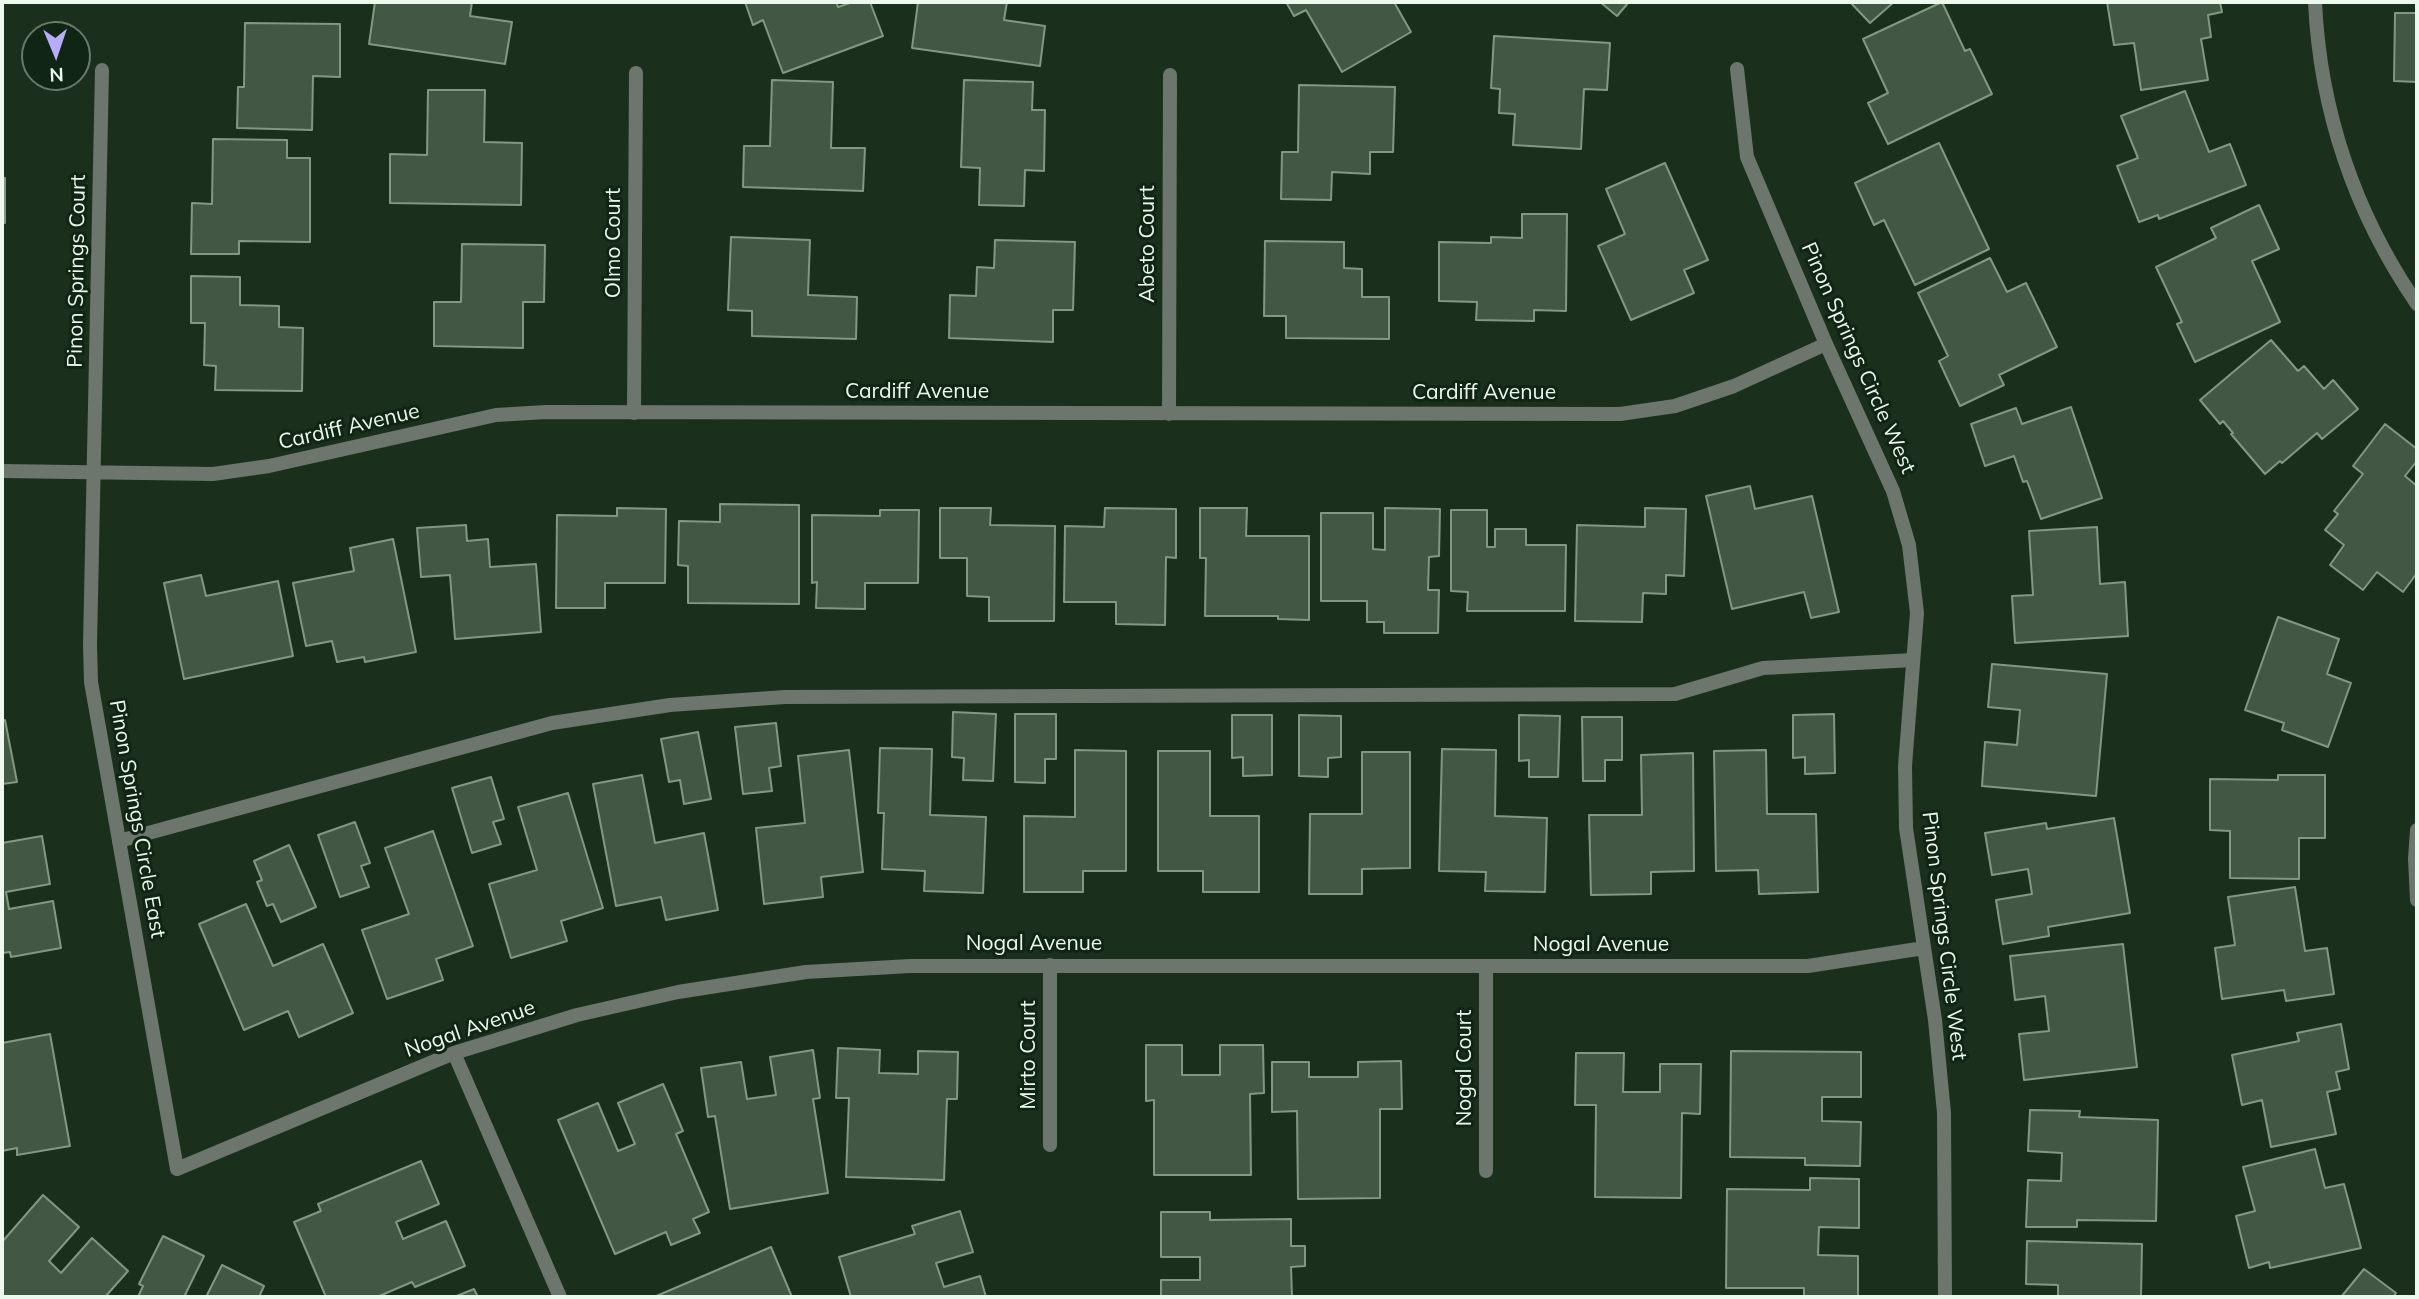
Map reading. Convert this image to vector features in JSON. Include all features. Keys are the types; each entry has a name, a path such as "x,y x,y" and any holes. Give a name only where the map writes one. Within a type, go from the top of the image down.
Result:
{"street":[{"path":"2315,2 2325,95 2345,167 2372,229 2417,304"},
{"name":"Pinon Springs Circle West","path":"1737,69 1747,156 1826,344 1893,491 1909,545 1917,613 1905,766 1906,828 1935,1020 1944,1113 1945,1297"},
{"name":"Pinon Springs Court","path":"93,473 102,70"},
{"name":"Olmo Court","path":"634,412 636,73"},
{"name":"Abeto Court","path":"1169,414 1170,75"},
{"name":"Cardiff Avenue","path":"2,471 213,474 269,466 496,415 546,412 1620,414 1675,406 1734,386 1826,344"},
{"name":"Pinon Springs Circle East","path":"93,473 91,682 177,1169"},
{"path":"119,841 552,723 670,705 785,697 1675,694 1763,668 1913,660"},
{"path":"2417,830 2417,900"},
{"name":"Nogal Avenue","path":"177,1169 454,1053 615,1006 678,992 806,972 910,965 1808,966 1924,948"},
{"name":"Mirto Court","path":"1050,965 1050,1145"},
{"name":"Nogal Court","path":"1486,966 1486,1171"},
{"path":"454,1053 560,1297"}],"building":[{"path":"375,2 472,2 470,16 512,22 505,64 369,44"},
{"path":"745,2 836,2 838,7 853,2 870,2 883,36 783,73 763,20 753,25"},
{"path":"918,2 1007,2 1004,20 1045,26 1040,66 912,48"},
{"path":"1286,2 1394,2 1411,32 1342,72 1306,10 1294,16"},
{"path":"1600,2 1629,2 1617,16"},
{"path":"1850,2 1894,2 1870,23"},
{"path":"1942,2 1965,51 1970,49 1992,94 1888,144 1868,103 1888,93 1863,39"},
{"path":"2107,2 2220,2 2222,12 2208,15 2211,37 2201,39 2208,80 2141,90 2134,43 2114,45"},
{"path":"2395,13 2417,13 2417,82 2394,81"},
{"path":"245,23 340,24 340,77 313,76 312,130 237,128 238,87 244,87"},
{"path":"1494,36 1610,43 1607,90 1584,89 1581,149 1513,145 1515,114 1499,113 1500,89 1491,88"},
{"path":"772,80 833,82 831,148 865,148 863,191 743,187 744,146 770,146"},
{"path":"964,80 1033,82 1032,110 1045,110 1044,171 1025,170 1024,206 979,205 980,168 961,167"},
{"path":"1299,85 1395,87 1393,152 1370,152 1370,174 1332,172 1331,200 1281,199 1282,152 1298,152"},
{"path":"428,90 485,90 484,142 522,143 521,205 390,203 390,154 427,155"},
{"path":"2185,91 2209,152 2230,144 2246,185 2159,219 2158,215 2139,222 2117,166 2138,158 2121,116"},
{"path":"213,139 287,140 287,158 310,158 310,242 239,241 239,254 191,254 192,203 212,204"},
{"path":"1939,143 1989,249 1915,285 1884,220 1874,225 1855,183"},
{"path":"1665,163 1708,260 1684,270 1694,293 1631,320 1598,246 1625,234 1606,189"},
{"path":"2,178 5,178 5,223 2,223"},
{"path":"2259,205 2279,249 2252,261 2280,322 2195,362 2177,324 2182,322 2156,267 2216,238 2211,228"},
{"path":"1522,214 1567,214 1566,311 1534,310 1534,321 1476,320 1477,302 1439,301 1439,242 1491,243 1491,237 1522,238"},
{"path":"731,237 810,240 808,295 857,297 856,339 752,336 752,311 728,310"},
{"path":"995,240 1075,242 1073,310 1053,310 1053,342 949,338 950,295 976,296 977,267 994,268"},
{"path":"1265,241 1344,242 1344,268 1362,269 1362,297 1389,297 1389,339 1286,338 1286,316 1264,316"},
{"path":"462,244 545,245 544,302 523,302 523,348 434,346 434,302 461,302"},
{"path":"1990,258 2007,292 2026,283 2057,347 1999,375 2004,385 1960,406 1939,361 1948,356 1918,293"},
{"path":"191,276 240,277 240,305 279,306 279,327 303,328 302,391 215,390 216,366 204,365 205,323 191,323"},
{"path":"2271,340 2298,371 2304,366 2324,389 2333,380 2358,409 2322,439 2317,433 2265,474 2223,421 2220,424 2200,400"},
{"path":"2071,407 2102,498 2041,519 2027,481 2023,482 2014,456 1985,466 1971,424 2016,408 2022,424"},
{"path":"2385,424 2417,449 2417,461 2405,476 2417,486 2417,573 2403,592 2377,572 2363,590 2330,565 2344,545 2325,530 2338,514 2334,511 2363,474 2353,466"},
{"path":"1750,486 1755,509 1812,496 1839,612 1811,618 1804,592 1732,609 1706,496"},
{"path":"720,504 799,505 799,604 688,603 688,566 678,565 679,521 720,522"},
{"path":"617,508 666,509 665,583 605,583 605,608 556,608 557,515 617,516"},
{"path":"940,508 991,508 990,525 1055,526 1054,621 989,621 989,597 967,596 967,558 940,558"},
{"path":"1105,508 1176,509 1176,558 1166,557 1165,625 1116,624 1116,602 1064,602 1065,526 1104,527"},
{"path":"1200,508 1247,508 1246,536 1309,536 1309,620 1278,619 1278,616 1205,616 1206,558 1200,558"},
{"path":"1385,508 1440,509 1439,556 1429,557 1428,590 1439,590 1438,633 1384,633 1384,622 1367,622 1367,601 1321,601 1321,513 1373,513 1373,549 1385,550"},
{"path":"1645,508 1686,509 1684,576 1666,575 1666,594 1643,593 1642,622 1575,621 1577,525 1645,527"},
{"path":"880,510 919,510 918,583 865,583 865,609 816,608 817,582 812,583 812,515 880,516"},
{"path":"1451,510 1487,510 1487,547 1495,547 1495,529 1526,529 1526,545 1566,545 1565,611 1467,611 1468,592 1451,591"},
{"path":"466,525 467,541 488,539 490,567 536,564 541,632 455,639 450,575 421,577 417,528"},
{"path":"2097,527 2100,584 2125,582 2128,636 2015,643 2012,596 2033,595 2029,531"},
{"path":"393,539 416,652 365,662 364,657 337,662 332,641 306,646 293,583 354,571 350,548"},
{"path":"201,575 206,596 278,581 293,656 184,679 164,583"},
{"path":"2278,617 2339,639 2327,674 2351,683 2328,747 2282,730 2284,723 2245,710"},
{"path":"1992,664 2107,674 2096,796 1982,786 1985,742 2017,745 2020,710 1988,707"},
{"path":"953,712 996,714 993,781 963,780 964,758 952,757"},
{"path":"1015,714 1056,714 1056,759 1045,759 1045,783 1015,782"},
{"path":"1834,714 1835,773 1805,774 1805,757 1793,758 1793,715"},
{"path":"1232,715 1272,715 1272,775 1243,776 1243,757 1232,758"},
{"path":"1299,715 1341,716 1341,757 1328,758 1328,777 1299,776"},
{"path":"1519,715 1560,716 1558,777 1529,777 1529,760 1519,761"},
{"path":"1582,717 1622,717 1622,760 1605,760 1605,781 1583,781"},
{"path":"2,720 5,720 17,782 2,784"},
{"path":"776,723 781,766 769,768 772,791 743,794 735,727"},
{"path":"698,732 711,799 684,804 680,780 669,782 661,739"},
{"path":"880,748 932,749 930,815 986,817 983,893 924,891 925,871 882,869 884,813 878,813"},
{"path":"1442,749 1496,750 1495,816 1547,818 1545,892 1485,891 1486,872 1439,871"},
{"path":"849,750 863,872 821,877 823,897 764,904 756,828 805,823 798,756"},
{"path":"1075,750 1126,751 1126,871 1083,871 1083,892 1024,892 1024,816 1075,817"},
{"path":"1766,750 1767,814 1816,814 1818,892 1759,894 1758,870 1716,871 1714,751"},
{"path":"1158,751 1210,751 1210,816 1259,816 1259,892 1203,892 1203,871 1158,871"},
{"path":"1362,752 1410,752 1410,868 1362,869 1362,894 1309,894 1310,814 1362,814"},
{"path":"1693,753 1694,871 1651,872 1651,894 1591,895 1589,815 1642,815 1641,755"},
{"path":"642,775 655,843 704,833 718,910 666,920 661,897 616,906 593,784"},
{"path":"2278,775 2325,775 2325,838 2299,838 2299,879 2230,878 2230,831 2210,830 2210,779 2278,780"},
{"path":"491,777 504,819 493,822 501,844 472,853 452,788"},
{"path":"568,793 603,908 561,921 567,941 511,958 489,884 537,870 518,807"},
{"path":"2114,818 2130,913 2048,927 2049,936 2003,944 1996,900 2032,894 2028,869 1992,875 1985,833 2046,823 2047,829"},
{"path":"355,822 370,863 361,866 369,887 340,897 318,835"},
{"path":"433,831 473,946 436,959 443,980 387,999 362,930 409,914 385,848"},
{"path":"42,836 50,884 6,892 9,909 53,901 61,948 11,957 10,952 2,953 2,843"},
{"path":"289,845 316,907 281,922 273,904 267,906 257,882 262,880 254,861"},
{"path":"2295,887 2305,951 2327,948 2334,994 2286,1001 2284,990 2222,999 2215,948 2235,945 2228,897"},
{"path":"246,904 273,966 323,944 353,1013 299,1037 288,1011 244,1030 199,924"},
{"path":"2123,944 2137,1067 2024,1080 2019,1034 2049,1031 2045,996 2015,1000 2010,956"},
{"path":"2341,1024 2349,1069 2336,1072 2340,1089 2327,1092 2336,1134 2271,1147 2262,1100 2242,1105 2232,1055 2299,1041 2297,1033"},
{"path":"50,1034 70,1146 17,1155 17,1148 2,1151 2,1043"},
{"path":"1146,1045 1182,1045 1182,1075 1220,1075 1220,1045 1263,1045 1264,1093 1250,1094 1251,1175 1154,1175 1154,1100 1146,1101"},
{"path":"838,1048 880,1050 879,1073 918,1074 918,1051 958,1052 957,1099 947,1099 944,1180 846,1177 849,1098 836,1098"},
{"path":"813,1050 820,1098 813,1099 828,1193 730,1209 715,1116 708,1117 701,1068 741,1062 747,1099 776,1095 770,1057"},
{"path":"1731,1051 1861,1052 1861,1097 1822,1097 1822,1121 1861,1122 1860,1166 1805,1165 1805,1158 1730,1157"},
{"path":"1576,1053 1624,1053 1623,1092 1660,1092 1660,1064 1701,1064 1700,1114 1682,1113 1681,1198 1595,1197 1596,1105 1575,1105"},
{"path":"1401,1061 1402,1109 1380,1109 1380,1198 1298,1199 1297,1111 1272,1112 1272,1062 1309,1062 1309,1077 1358,1077 1358,1062"},
{"path":"663,1084 683,1131 676,1134 709,1212 693,1219 700,1233 671,1245 666,1232 615,1254 558,1120 598,1103 618,1151 635,1144 618,1103"},
{"path":"2030,1110 2080,1111 2079,1117 2158,1120 2156,1221 2077,1220 2077,1227 2026,1227 2028,1180 2061,1181 2062,1153 2028,1151"},
{"path":"2315,1149 2325,1188 2344,1184 2361,1248 2270,1268 2269,1262 2249,1268 2236,1216 2255,1211 2243,1167"},
{"path":"421,1161 439,1204 396,1222 403,1239 446,1221 465,1266 415,1287 412,1282 377,1297 326,1297 294,1222 321,1211 318,1204"},
{"path":"1810,1178 1859,1179 1859,1228 1819,1227 1818,1255 1858,1256 1858,1297 1804,1297 1804,1288 1726,1288 1727,1189 1810,1190"},
{"path":"43,1195 79,1227 49,1261 61,1273 92,1238 128,1271 105,1297 2,1297 2,1242"},
{"path":"960,1211 973,1252 936,1263 944,1287 980,1276 986,1297 851,1297 839,1257 915,1234 912,1226"},
{"path":"1161,1212 1210,1212 1210,1220 1291,1219 1291,1246 1305,1246 1305,1266 1291,1267 1292,1297 1161,1297 1161,1280 1200,1280 1200,1257 1161,1257"},
{"path":"163,1236 204,1256 185,1295 190,1297 138,1297 143,1286 139,1284"},
{"path":"2027,1241 2142,1244 2141,1297 2058,1297 2058,1285 2026,1284"},
{"path":"771,1247 792,1297 654,1297"},
{"path":"222,1265 264,1286 259,1297 206,1297"},
{"path":"2364,1269 2396,1293 2393,1297 2341,1297"},
{"path":"474,1289 478,1297 454,1297"}]}
